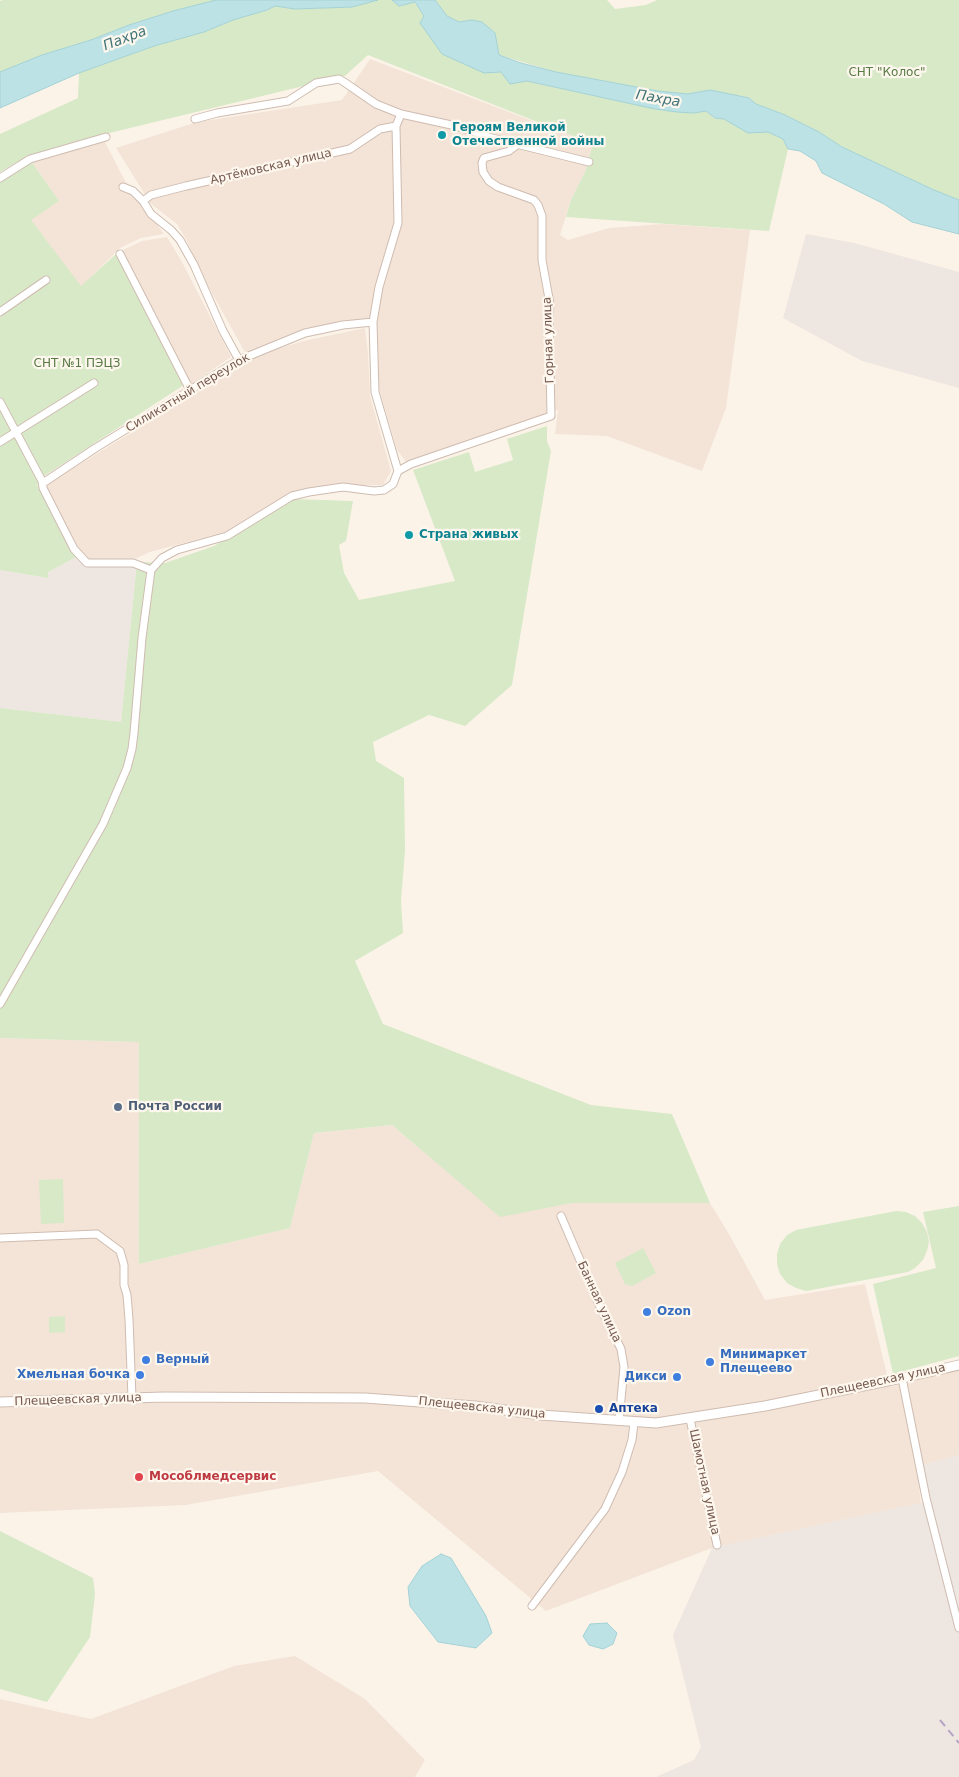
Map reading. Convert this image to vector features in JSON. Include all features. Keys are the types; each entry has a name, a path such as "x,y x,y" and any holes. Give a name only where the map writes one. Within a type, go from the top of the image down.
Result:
{"street":[{"path":"195,119 288,100 316,83 338,79 376,104 401,114 456,126 492,138 589,162"},
{"path":"0,1004 103,824 127,768 134,733 150,570 162,558 177,550 227,536 292,496 343,487 374,491 384,490 392,484 398,471 375,392 373,322 379,287 398,223 396,126 401,114"},
{"name":"Артёмовская улица","path":"143,201 151,195 186,186 350,149 380,129 396,126"},
{"path":"0,178 30,159 106,138"},
{"name":"Горная улица","path":"398,471 411,464 552,416 548,315 550,304 542,260 542,216 534,200 498,187 489,181 483,172 482,163 484,158 509,151 518,144"},
{"path":"123,186 143,201 151,214 180,240 194,265 223,331 239,360"},
{"path":"120,254 190,390"},
{"path":"0,312 46,280"},
{"name":"Силикатный переулок","path":"43,483 94,449 239,360 304,333 342,325 373,322"},
{"path":"0,442 94,383"},
{"path":"0,402 43,483 43,488 74,549 86,563 133,563 150,570"},
{"name":"Банная улица","path":"561,1216 621,1350 624,1367 619,1421"},
{"path":"0,1238 97,1234 120,1250 124,1265 124,1285 129,1319 132,1398"},
{"name":"Плещеевская улица","path":"0,1402 281,1396 374,1398 475,1406 541,1415 587,1417 656,1424 765,1406 902,1378 959,1364"},
{"path":"902,1378 926,1498 959,1628"},
{"name":"Шамотная улица","path":"690,1419 717,1545"},
{"path":"532,1606 605,1509 622,1472 632,1440 634,1423"}],"shaded area":[{"path":"370,59 593,144 585,172 571,200 560,235 568,240 609,228 662,224 750,230 726,408 702,471 607,436 555,434 558,410 407,463 397,450 379,388 376,321 372,318 307,328 246,354 203,277 177,224 151,204 116,148 197,122 342,100"},
{"path":"104,140 125,181 164,234 141,238 120,248 81,287 30,219 59,201 31,161"},
{"path":"806,234 854,243 959,272 959,388 862,361 783,318"},
{"path":"167,237 231,357 190,385 122,254 123,250 142,241"},
{"path":"365,328 370,396 391,471 383,485 346,485 291,494 232,530 150,552 137,558 94,565 86,562 46,486 49,483 245,363 269,351 308,340"},
{"path":"76,557 86,565 137,562 121,722 0,708 0,570 47,578 48,572"},
{"path":"0,1038 139,1042 139,1264 290,1228 314,1133 392,1125 500,1216 572,1203 710,1203 765,1300 865,1284 890,1387 959,1370 959,1455 916,1467 921,1503 712,1548 546,1611 378,1471 186,1505 0,1513"},
{"path":"959,1455 959,1777 656,1777 694,1760 701,1747 673,1635 712,1548 925,1502 916,1467"},
{"path":"295,1656 365,1699 425,1760 415,1777 0,1777 0,1699 91,1719 234,1666"}],"green space":[{"path":"216,0 129,25 91,40 42,55 0,72 0,1"},
{"path":"378,0 392,0 399,6 414,2 424,16 484,73 501,72 510,84 527,81 655,109 694,113 706,111 714,118 724,119 748,133 768,132 783,139 788,149 769,231 566,217 571,200 585,172 593,144 368,55 345,76 97,136 19,161 0,172 0,134 78,98 79,73 154,46 204,32 275,6 295,9 352,7"},
{"name":"СНТ \"Колос\"","path":"435,0 607,0 615,9 646,5 657,0 959,0 959,200 842,147 819,132 785,115 756,104 749,98 710,90 688,94 658,91 556,72 499,55 495,33 482,22 472,20 459,22 447,16"},
{"name":"СНТ №1 ПЭЦЗ","path":"31,161 59,201 31,220 81,286 117,253 184,385 41,478 37,485 76,557 48,572 48,578 0,570 0,180"},
{"path":"547,426 547,441 551,451 512,685 465,726 429,715 373,742 376,761 404,778 405,850 401,901 403,933 355,961 383,1024 591,1105 672,1114 710,1203 572,1203 500,1217 392,1125 314,1133 290,1228 139,1264 139,1042 0,1038 0,708 121,722 137,562 165,563 214,546 294,499 353,501 346,541 339,545 344,573 359,600 455,581 413,470 469,452 475,472 513,460 507,439"},
{"path":"63,1179 64,1223 41,1224 39,1180"},
{"path":"959,1206 959,1356 893,1374 873,1284 936,1268 923,1212"},
{"path":"896,1211 906,1212 915,1216 927,1232 929,1242 923,1260 908,1272 806,1291 787,1283 780,1274 777,1254 780,1244 787,1235 796,1230"},
{"path":"643,1248 656,1273 632,1286 625,1284 615,1263"},
{"path":"65,1316 65,1332 49,1333 49,1317"},
{"path":"0,1531 93,1578 95,1594 90,1637 47,1702 0,1689"}],"water":[{"name":"Пахра","path":"216,0 378,0 352,7 295,9 275,6 204,32 154,46 79,73 0,108 0,72 42,55 91,40 129,25"},
{"name":"Пахра","path":"392,0 435,0 447,16 459,22 472,20 482,22 495,33 499,55 521,63 556,72 658,91 688,94 710,90 749,98 756,104 785,115 819,132 842,147 959,200 959,234 912,222 884,204 822,173 816,161 800,151 788,149 783,139 768,132 748,133 724,119 715,118 706,111 694,113 655,109 527,81 510,84 501,72 484,73 442,54 420,23 424,16 415,2 399,6"},
{"path":"441,1554 451,1558 486,1616 492,1633 476,1648 438,1642 410,1606 408,1587 422,1566"},
{"path":"607,1623 617,1633 613,1644 603,1649 589,1645 583,1636 590,1624"}],"railway":[{"path":"940,1720 959,1743"}],"place":[{"name":"Героям Великой Отечественной войны","path":"442,135"},
{"name":"Страна живых","path":"409,535"},
{"name":"Почта России","path":"118,1107"},
{"name":"Ozon","path":"647,1312"},
{"name":"Верный","path":"146,1360"},
{"name":"Минимаркет Плещеево","path":"710,1362"},
{"name":"Хмельная бочка","path":"140,1375"},
{"name":"Дикси","path":"677,1377"},
{"name":"Аптека","path":"599,1409"},
{"name":"Мособлмедсервис","path":"139,1477"}]}
